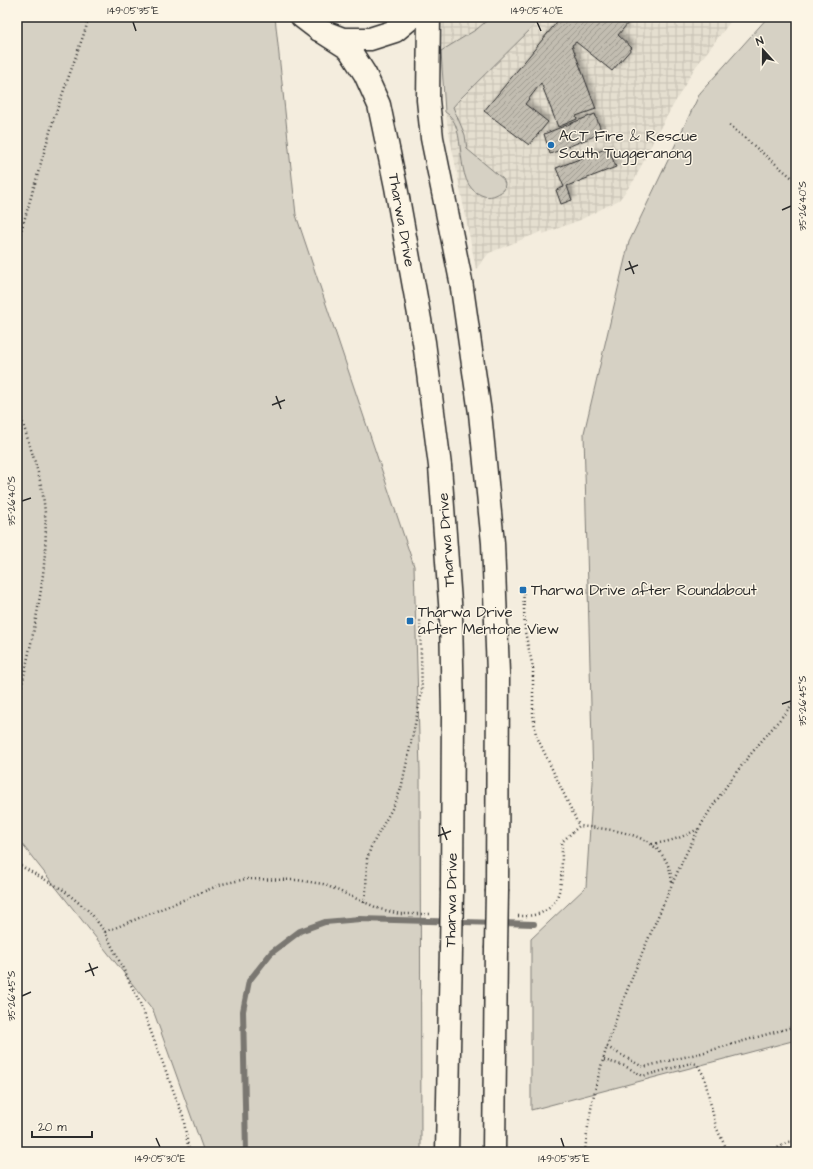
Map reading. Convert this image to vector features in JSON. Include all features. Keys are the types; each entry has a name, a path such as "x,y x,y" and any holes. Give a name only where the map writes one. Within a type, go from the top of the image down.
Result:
{"main road":[{"path":"311,24 344,39 370,39 395,31 412,17"},
{"path":"429,17 428,100 432,138 461,282 480,412 493,543 498,673 494,1152"},
{"name":"Tharwa Drive","path":"311,24 349,49 365,74 379,104 396,186 424,342 440,466 451,616 453,714 452,889 447,1152"}],"path":[{"path":"17,245 54,118 86,28 88,17"},
{"path":"729,125 796,181"},
{"path":"17,399 42,490 45,516 43,578 17,710"},
{"path":"524,585 525,632 533,668 533,714 536,735 579,826 615,829 652,844 662,854 671,870 672,884"},
{"path":"106,932 222,884 246,879 297,880 323,884 364,902 366,891 367,859 371,846 394,805 400,789 422,692 420,619"},
{"path":"585,1152 594,1094 624,994 672,884 698,829 737,771 796,700"},
{"path":"652,844 669,842 684,837 698,829"},
{"path":"17,864 62,889 90,912 106,932 140,1003 183,1116 190,1152"},
{"path":"607,1047 643,1067 705,1052 796,1026"},
{"path":"604,1060 625,1066 643,1076 691,1063 697,1064 704,1076 716,1127 728,1152"},
{"path":"771,1152 788,1142 796,1140"}],"shaded area":[{"path":"17,17 275,17 296,215 414,566 420,770 421,1152 204,1152 153,1010 21,843 17,841"},
{"name":"ACT Fire & Rescue South Tuggeranong","path":"442,17 734,17 694,69 655,137 635,179 619,200 580,220 543,234 543,231 489,253 476,269 445,112 441,51"},
{"path":"491,17 543,17 453,107 465,135 467,149 503,179 505,184 504,190 496,195 487,197 472,189 466,179 457,129 452,119 445,112 441,51 477,29"},
{"path":"768,17 796,17 796,1040 531,1110 531,939 586,887 593,782 584,433 629,242 700,93"}],"building":[{"path":"561,17 633,17 618,35 632,48 612,71 576,42 572,45 596,109 576,116 577,119 558,127 541,83 525,104 548,122 529,145 484,111"},
{"path":"595,114 602,133 550,154 544,134"},
{"path":"608,148 616,167 567,186 572,200 561,204 556,190 564,187 556,168"}],"waterway":[{"path":"246,1152 243,1011 249,981 271,953 300,931 325,922 360,919 534,924"}],"place":[{"name":"ACT Fire & Rescue South Tuggeranong","path":"551,145"},
{"name":"Tharwa Drive after Roundabout","path":"523,590"},
{"name":"Tharwa Drive after Mentone View","path":"410,621"}]}
